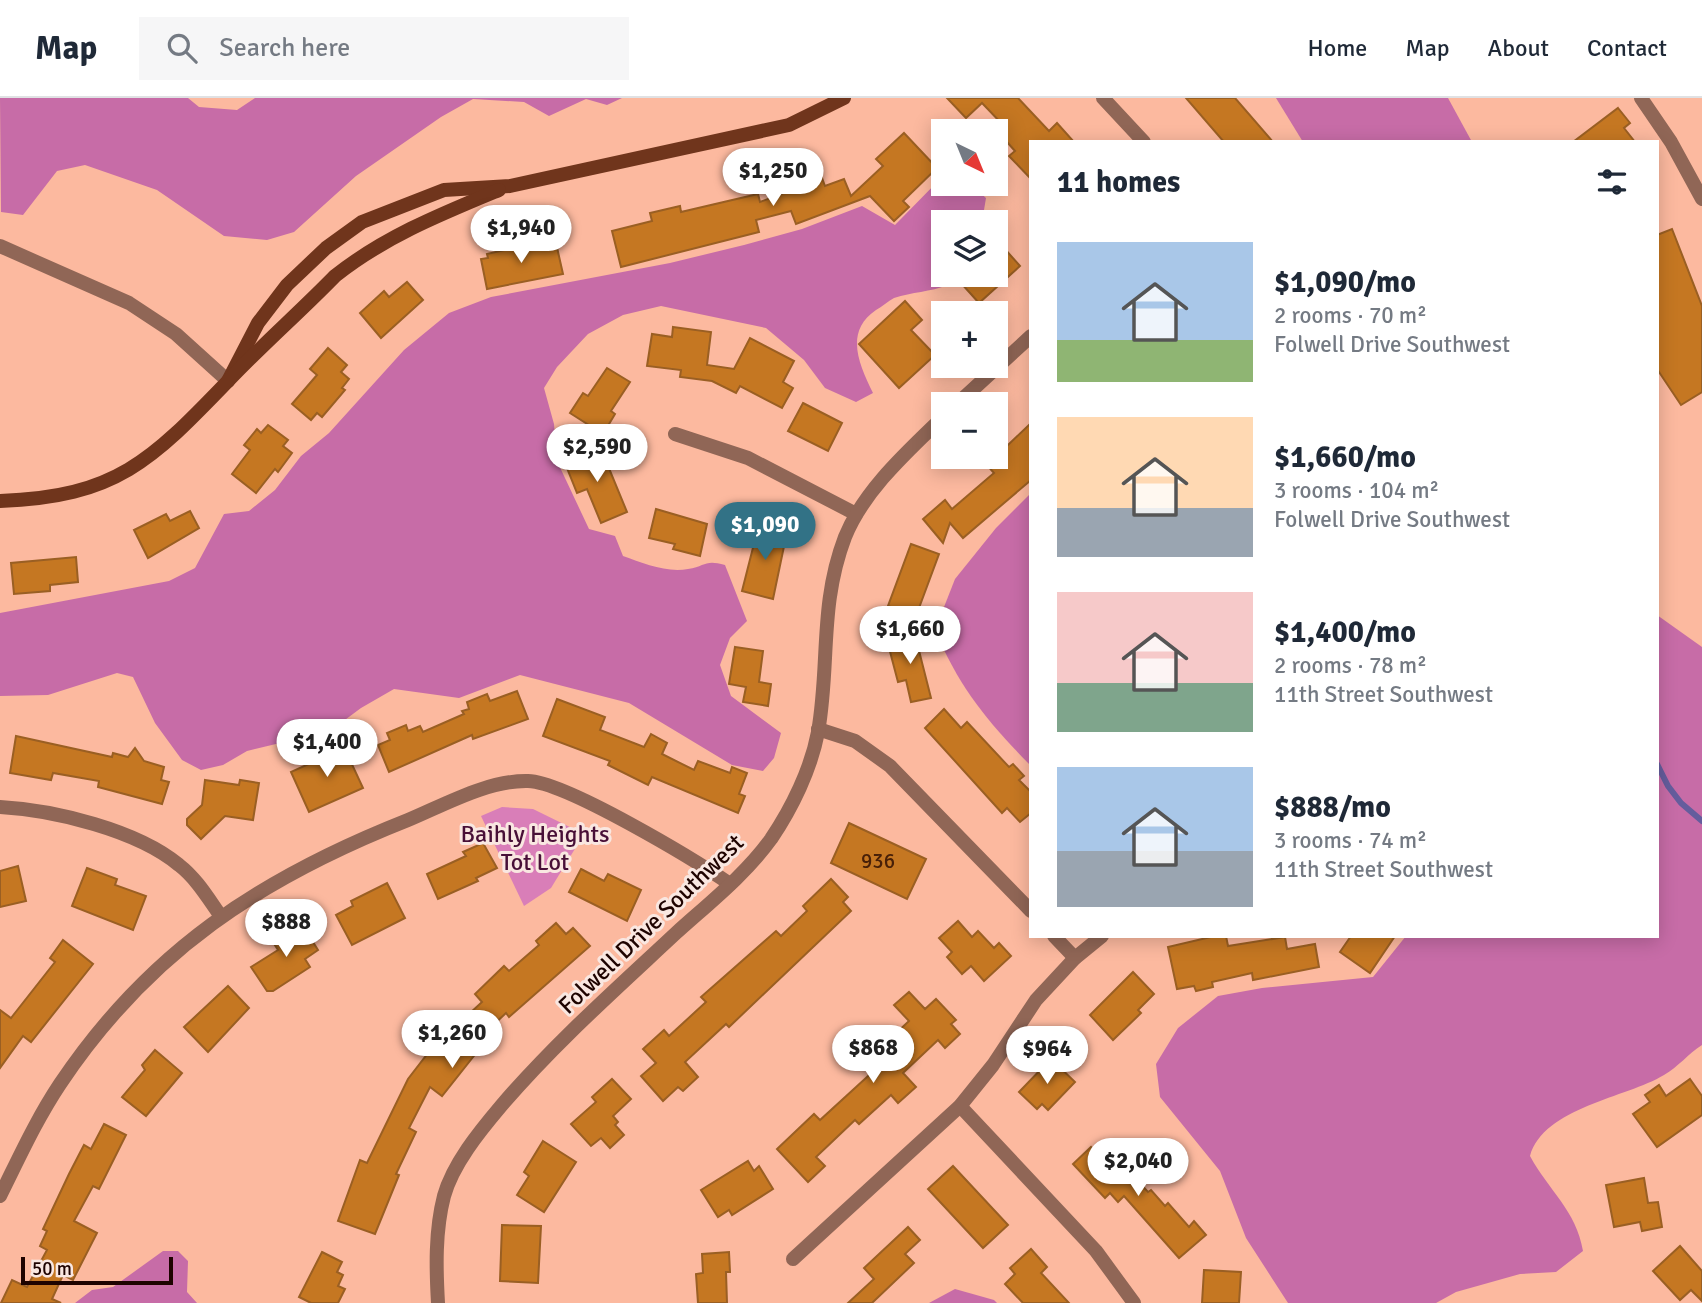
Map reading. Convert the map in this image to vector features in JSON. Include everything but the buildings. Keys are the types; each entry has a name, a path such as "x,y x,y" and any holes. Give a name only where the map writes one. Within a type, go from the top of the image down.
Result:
{"street":[{"path":"228,381 258,323 286,285 326,248 353,228 402,204 444,190 510,186 789,125 844,98"},
{"path":"1103,98 1142,140"},
{"path":"1641,98 1671,142 1702,199"},
{"path":"0,501 72,493 96,486 125,472 169,442 335,276 360,256 432,217 510,186"},
{"path":"0,246 130,303 176,334 228,381"},
{"path":"970,392 1029,338"},
{"name":"Folwell Drive Southwest","path":"438,1303 436,1260 444,1196 453,1175 475,1140 541,1061 730,884 771,839 790,806 814,751 829,598 846,536 856,514 886,476 931,429"},
{"path":"675,434 748,458 856,514"},
{"path":"818,729 855,741 890,766 1029,910"},
{"path":"0,1196 60,1084 145,981 220,915 276,881 339,849 469,796 515,782 546,785 603,811 730,884"},
{"path":"0,807 46,813 130,837 155,848 194,879 220,915"},
{"path":"1056,938 1075,958"},
{"path":"793,1259 960,1106 993,1066 1036,1000 1075,958 1099,938"},
{"path":"960,1106 1096,1251 1134,1303"}],"green space":[{"name":"Baihly Heights Tot Lot","path":"502,807 533,809 584,834 551,888 524,906 481,816"}],"shaded area":[{"path":"0,98 188,98 199,107 237,110 255,98 622,98 607,105 586,99 549,116 524,102 473,99 441,117 356,176 294,232 267,240 224,236 157,190 85,165 57,171 23,215 1,212"},
{"path":"1276,98 1448,98 1471,140 1302,140"},
{"path":"931,188 931,196 986,198 984,210 931,210 931,287 941,287 894,298 866,319 857,338 857,349 873,393 856,402 825,388 804,360 766,328 661,306 623,315 588,334 557,367 544,388 554,424 557,461 589,529 615,536 623,556 655,567 680,570 709,563 725,565 747,621 730,638 720,665 731,696 781,733 774,758 763,771 732,765 629,703 520,675 459,698 394,689 361,708 330,731 247,751 223,765 201,770 182,760 155,723 133,677 117,673 48,695 0,696 0,613 169,581 195,568 224,514 249,511 275,490 301,456 329,433 404,350 449,313 491,297 670,263 744,245 802,229 862,206 895,225"},
{"path":"1029,495 1029,764 976,703 954,670 935,630 955,579 996,528"},
{"path":"1659,616 1702,647 1702,1045 1664,1075 1569,1115 1538,1139 1530,1156 1568,1212 1583,1251 1556,1272 1520,1274 1456,1292 1436,1303 1288,1303 1246,1238 1220,1171 1160,1097 1156,1064 1178,1028 1218,996 1262,988 1373,977 1404,938 1659,938"},
{"path":"163,1251 178,1251 188,1261 187,1292 197,1303 75,1303 92,1290 113,1287"},
{"path":"955,1289 994,1300 997,1303 929,1303"}],"waterway":[{"path":"1659,768 1681,803 1702,821"}]}
